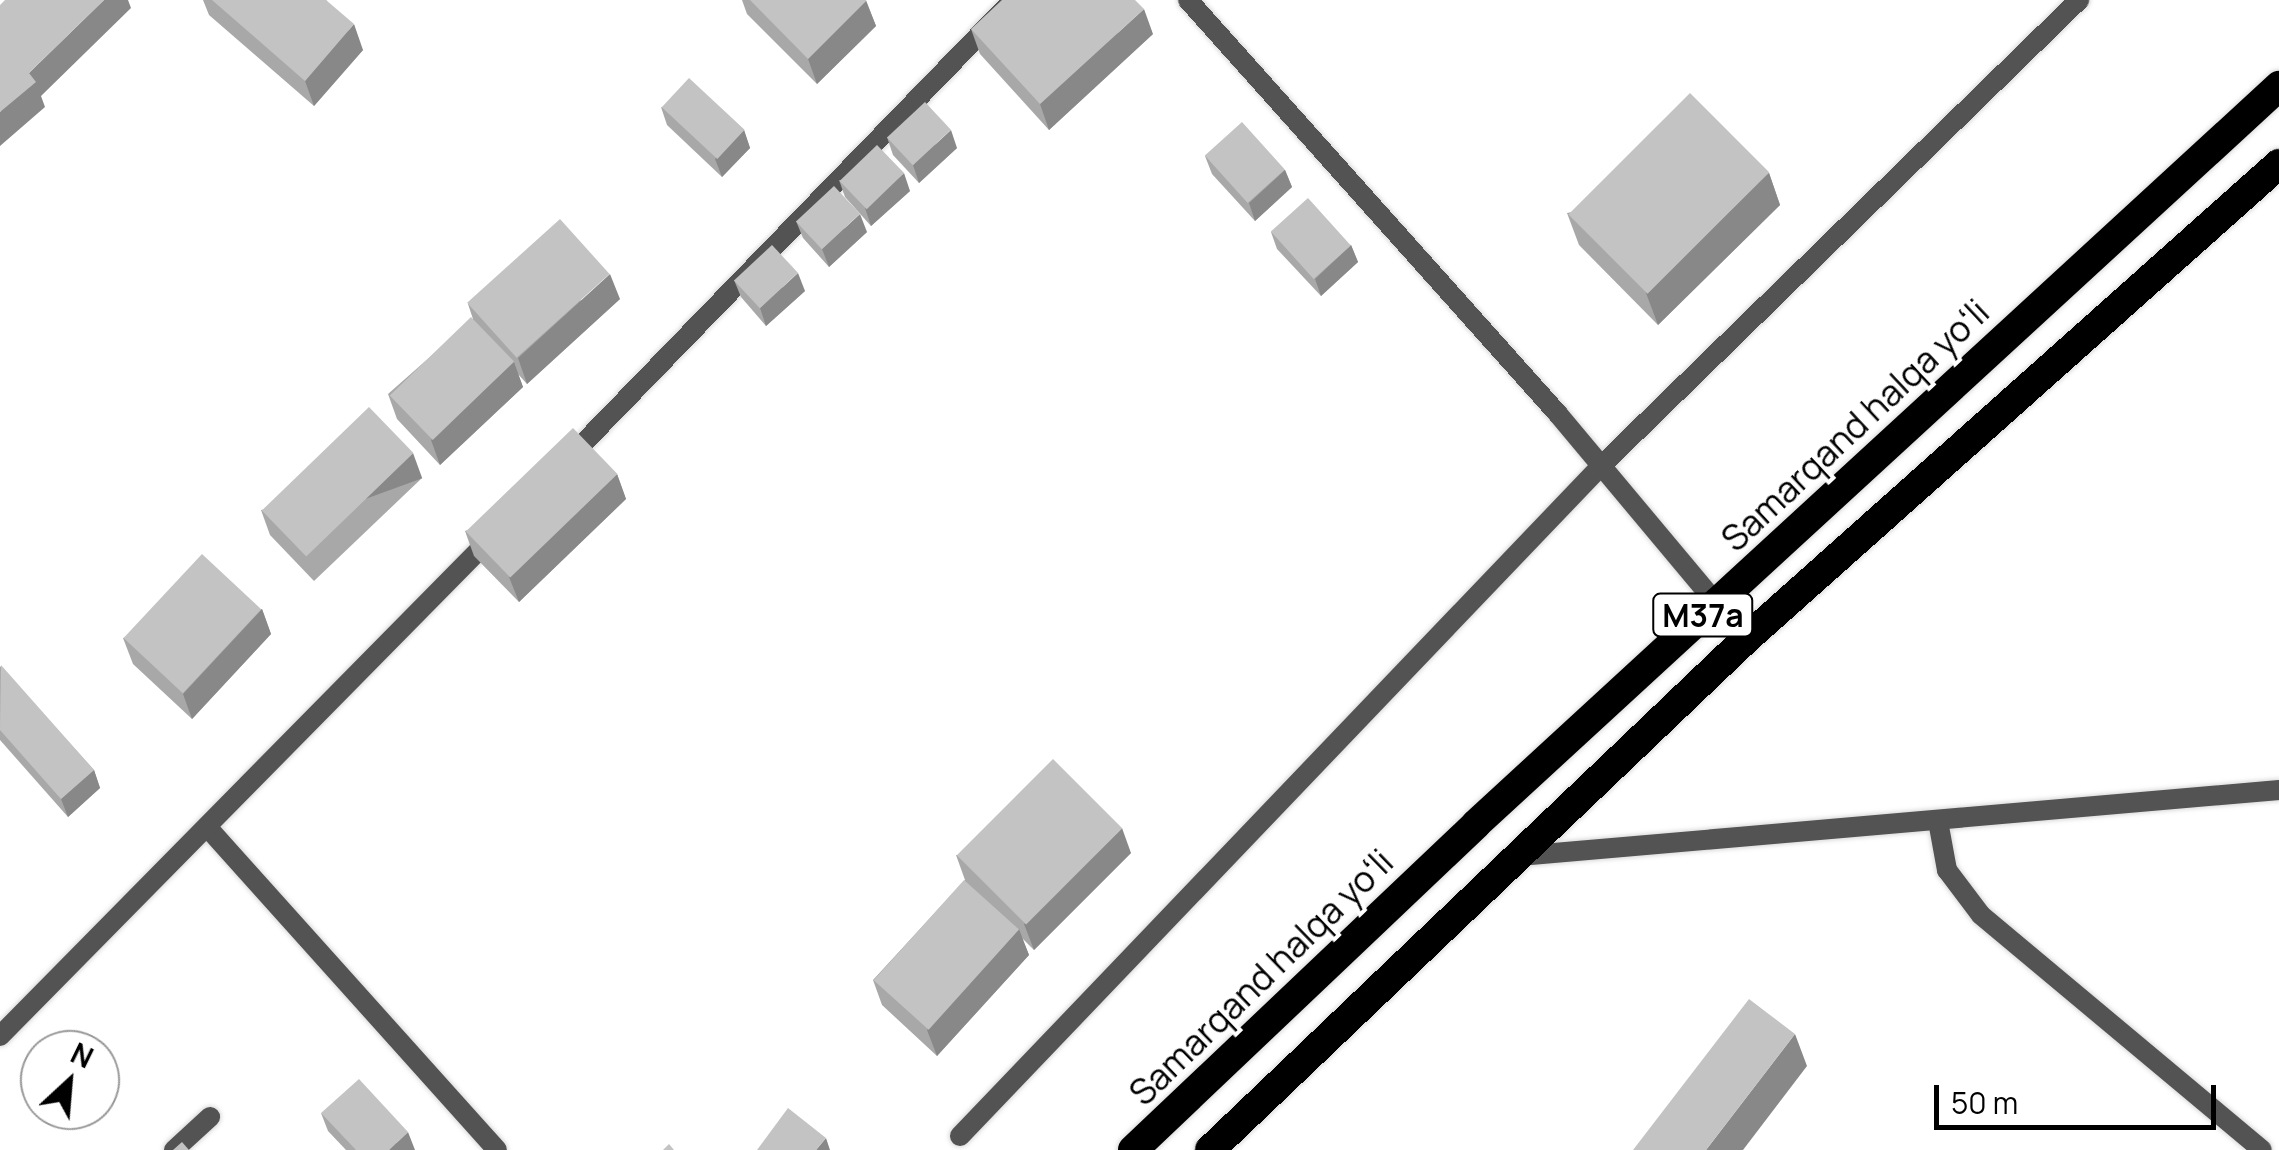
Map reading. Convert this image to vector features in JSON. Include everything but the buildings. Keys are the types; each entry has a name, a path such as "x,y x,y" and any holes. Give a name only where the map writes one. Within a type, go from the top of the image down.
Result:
{"highway":[{"name":"Samarqand halqa yoʻli","path":"1133,1150 1716,604 2279,86"},
{"name":"M37a","path":"1210,1150 1746,640 2279,164"}],"street":[{"path":"556,472 1012,0"},
{"path":"1188,0 1601,466 1746,640"},
{"path":"960,1136 1601,466 2079,0"},
{"path":"0,1036 209,828 500,528"},
{"path":"1515,856 2279,790"},
{"path":"1938,822 1947,870 1981,915 2262,1150"},
{"path":"209,828 497,1150"},
{"path":"174,1150 210,1117"}]}
